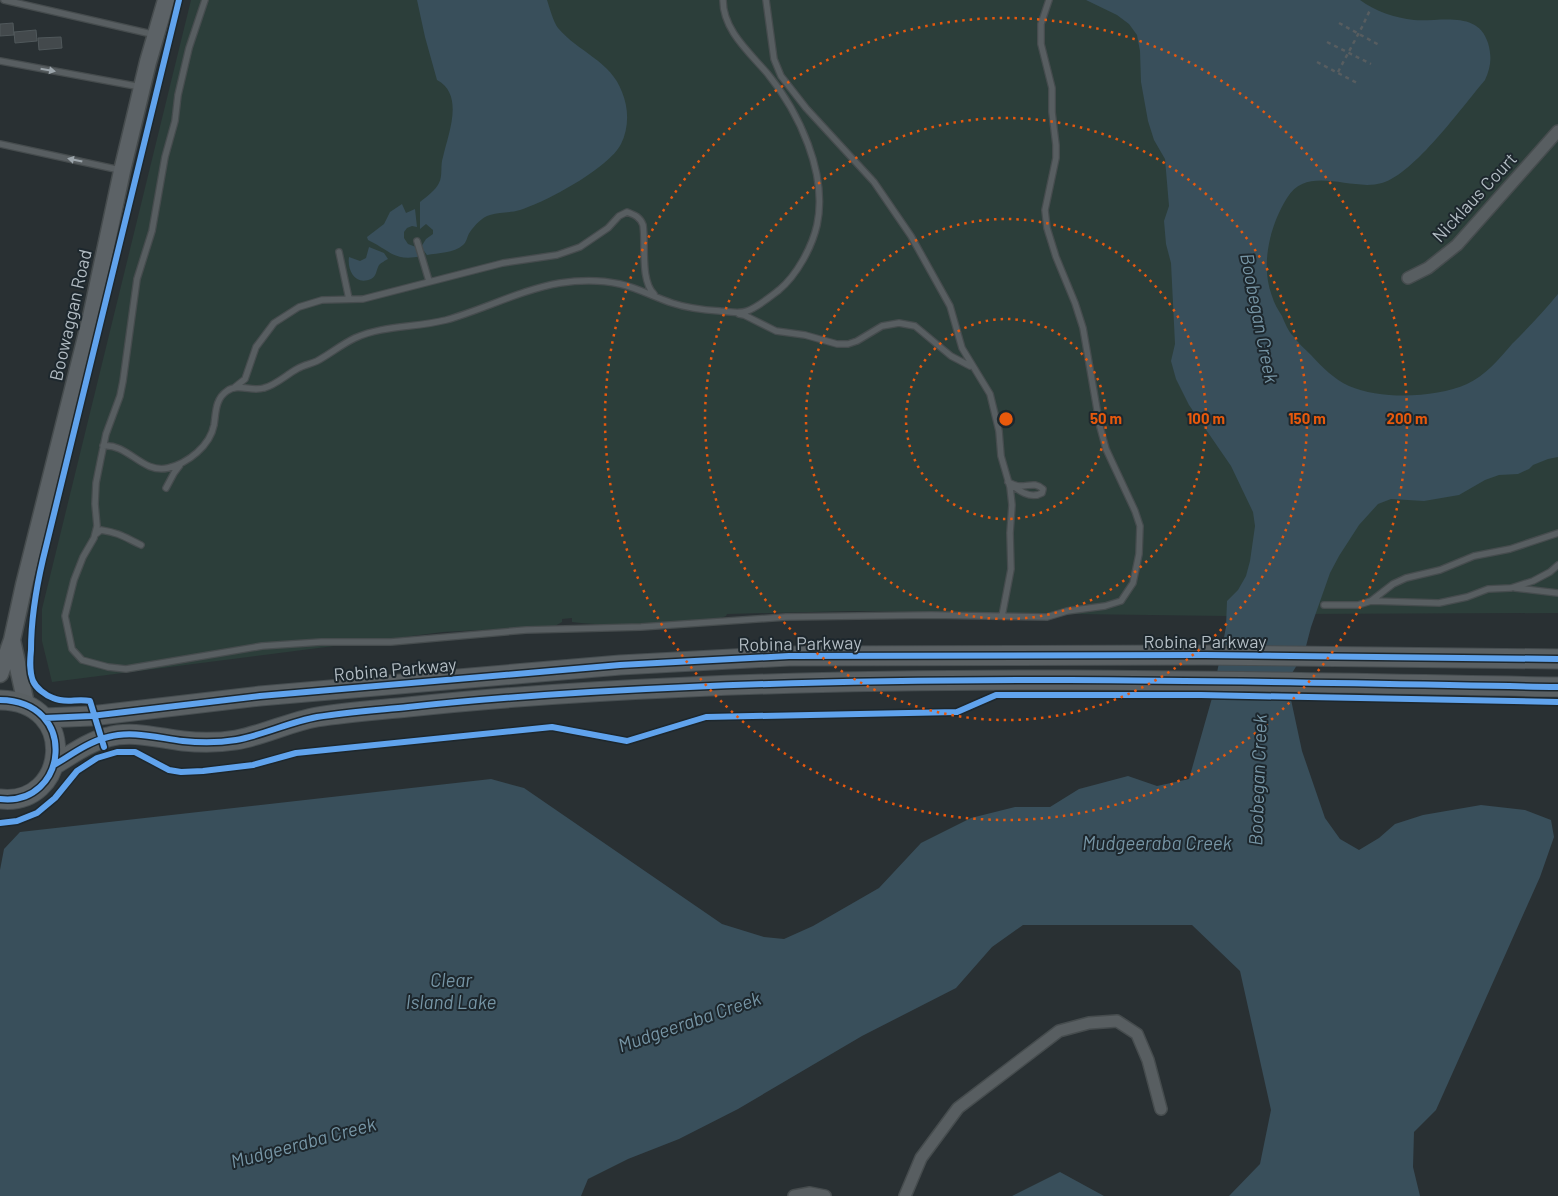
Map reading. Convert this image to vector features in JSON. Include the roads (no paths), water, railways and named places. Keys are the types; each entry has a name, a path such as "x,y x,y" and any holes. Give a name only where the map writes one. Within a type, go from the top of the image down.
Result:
{"main road":[{"name":"Boowaggan Road","path":"0,674 12,640 91,317 122,171 166,0"},
{"name":"Boowaggan Road","path":"12,640 26,704"},
{"name":"Robina Parkway","path":"45,718 91,716 260,696 640,664 789,656 1206,655 1558,659"},
{"path":"54,765 95,741 124,734 206,743 224,742 253,736 315,718 437,704 534,696 771,684 915,681 1199,680 1558,686"},
{"path":"0,700 13,700 26,704 36,710 45,718 53,732 56,749 54,765 47,779 36,790 23,797 8,800 0,799"}],"street":[{"name":"Nicklaus Court","path":"1408,278 1428,268 1457,245 1558,131"},
{"path":"905,1196 921,1158 958,1108 1058,1031 1089,1023 1117,1021 1136,1034 1148,1060 1161,1109"},
{"path":"794,1196 810,1193 825,1196"}],"lane":[{"path":"4,0 156,35"},
{"path":"204,0 189,48 178,95 175,121 165,157 152,231 137,279 132,324 120,396 103,446 96,483 95,504 99,528 82,557 65,616 72,649 82,660 108,667 126,669 262,646 321,642 391,642 526,630 641,627 786,617 930,615 1047,617 1067,611 1105,606 1121,601 1133,583 1141,538 1140,526 1106,449 1100,426 1083,328 1047,228 1045,210 1056,158 1056,145 1052,112 1052,88 1040,44 1041,24 1049,0"},
{"path":"723,0 723,8 730,26 745,49 768,74 794,113 810,152 820,188 817,225 807,252 788,282 747,311 727,312"},
{"path":"766,0 774,59 781,76 806,108 874,182 911,236 950,306 962,348 990,394 1000,431 1001,456 1012,505 1010,533 1011,569 1002,616"},
{"path":"0,61 143,87"},
{"path":"0,144 122,171"},
{"path":"166,488 182,463 209,440 219,399 227,391 240,385 246,375 256,347 274,323 299,307 322,300 363,299 502,263 533,260 565,252 580,247 597,236 619,216 627,212 635,214 643,225 646,280 655,296"},
{"path":"418,242 429,281"},
{"path":"339,252 349,299"},
{"path":"629,287 642,288 646,280"},
{"path":"235,387 262,389 280,381 299,367 315,362 353,339 377,330 445,320 532,289 564,282 588,281 618,283 673,303 744,315 776,331 805,335 837,344 848,344 856,341 882,326 899,323 915,326 943,350 974,369"},
{"path":"757,321 752,311 758,304"},
{"path":"956,358 962,356 962,348"},
{"path":"246,375 249,385 254,389"},
{"path":"107,430 106,438 109,442 152,468 165,468 182,463"},
{"path":"103,446 115,446"},
{"path":"1008,482 1018,486 1031,484 1039,486 1043,490 1037,496 1028,495 1008,482"},
{"path":"99,528 121,534 140,545"},
{"path":"1371,601 1393,584 1406,578 1440,570 1474,556 1510,549 1558,533"},
{"path":"1510,588 1533,581 1550,572 1558,565"},
{"path":"1324,605 1358,605 1371,601 1440,603 1467,597 1488,589 1510,588 1558,593"}],"water":[{"path":"417,0 547,0 558,28 575,44 602,64 617,81 627,112 626,132 621,144 604,163 591,173 560,192 531,206 516,211 498,213 481,219 464,244 455,250 427,255 421,247 426,239 433,234 433,230 426,224 420,229 420,202 438,186 442,160 451,126 453,105 446,87 437,80"},
{"name":"Clear Island Lake","path":"1086,0 1360,0 1379,11 1400,18 1414,20 1446,19 1467,22 1476,26 1483,33 1488,43 1490,62 1485,80 1423,154 1395,177 1382,183 1370,185 1318,181 1306,183 1296,188 1287,198 1276,220 1267,258 1267,271 1273,299 1291,334 1299,344 1338,380 1362,391 1377,394 1408,396 1440,392 1474,381 1497,361 1558,294 1558,457 1533,465 1518,474 1499,475 1485,480 1459,495 1424,501 1391,499 1378,504 1359,525 1330,573 1311,627 1304,654 1287,681 1302,751 1325,818 1340,839 1359,850 1379,838 1395,824 1423,815 1481,805 1525,810 1551,820 1554,837 1540,877 1436,1110 1414,1132 1413,1167 1420,1196 1229,1196 1260,1164 1271,1110 1240,971 1192,925 1023,925 992,947 956,988 862,1036 738,1109 679,1139 628,1159 588,1179 581,1196 0,1196 0,870 4,849 20,832 491,779 524,788 722,924 764,937 784,939 813,926 879,888 921,843 971,818 1015,807 1050,807 1079,789 1128,776 1157,786 1189,779 1212,698 1226,627 1227,601 1238,590 1246,576 1255,526 1253,512 1231,466 1189,405 1176,379 1171,361 1175,344 1171,263 1166,244 1164,221 1169,206 1165,159 1154,140 1148,121 1141,82 1140,51 1137,35 1129,24 1117,15"},
{"path":"402,204 406,213 415,209 417,227 407,228 404,232 404,238 408,244 416,247 422,256 405,258 393,254 368,240 367,237 384,224 390,212"},
{"path":"369,247 384,253 388,259 379,265 373,278 365,281 356,279 349,267 349,257 360,261 366,258"},
{"path":"1060,1172 1104,1196 1012,1196"}],"water label":[{"name":"Boobegan Creek","path":"1260,318"},
{"name":"Boobegan Creek","path":"1257,780"},
{"name":"Mudgeeraba Creek","path":"1157,842"},
{"name":"Mudgeeraba Creek","path":"689,1021"},
{"name":"Mudgeeraba Creek","path":"303,1142"}]}
